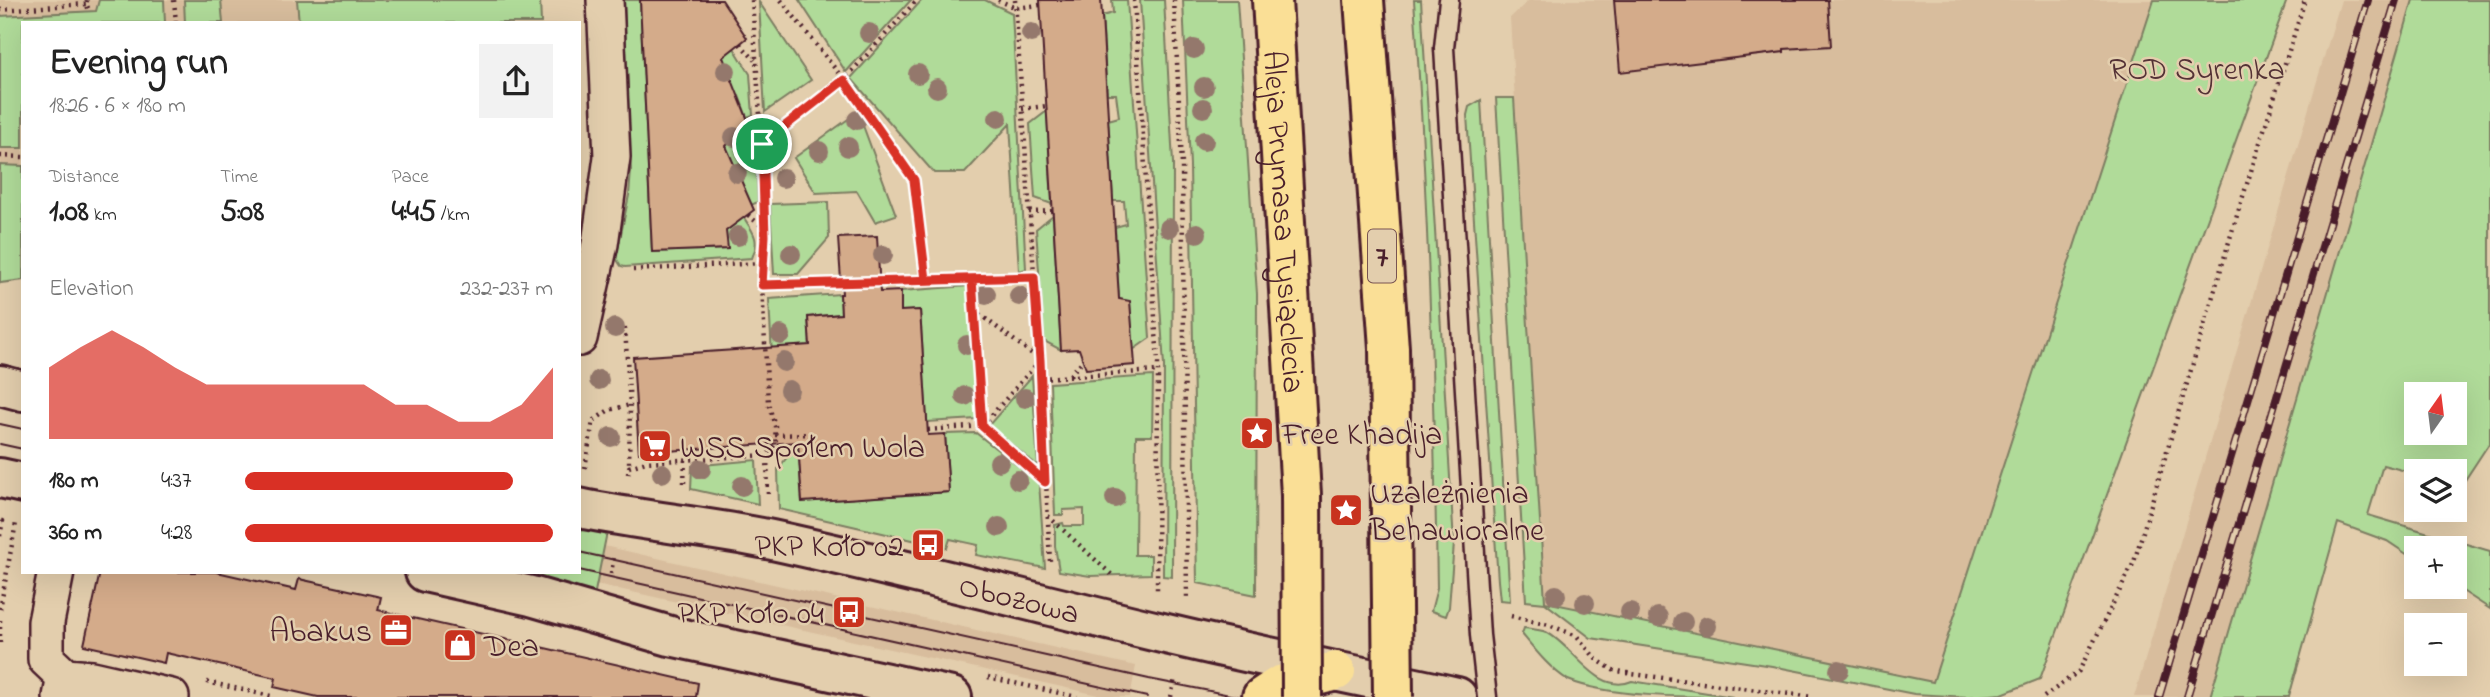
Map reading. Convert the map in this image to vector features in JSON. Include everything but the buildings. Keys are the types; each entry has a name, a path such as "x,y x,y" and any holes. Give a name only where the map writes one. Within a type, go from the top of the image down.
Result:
{"main road":[{"name":"Aleja Prymasa Tysiąclecia","path":"1272,0 1301,495 1302,697"},
{"name":"7","path":"1364,0 1389,348 1393,697"},
{"path":"1262,697 1280,685 1336,671"}],"street":[{"path":"581,329 600,244 612,157 605,0"},
{"path":"0,386 21,391"},
{"path":"0,478 21,483"},
{"name":"Obozowa","path":"581,492 621,516 771,540 1159,632 1457,697"},
{"path":"55,574 46,622 46,659 63,687 92,679 171,697"},
{"path":"434,574 531,596 670,636 952,697"}],"lane":[{"path":"1449,0 1444,48 1479,612 1487,697"}],"path":[{"path":"174,0 176,21"},
{"path":"752,0 762,144 765,229 762,285 768,402 776,444 767,455 768,501"},
{"path":"781,0 844,80 914,180 926,280"},
{"path":"762,144 844,80 917,0"},
{"path":"998,0 1016,8 1040,5"},
{"path":"1015,0 1051,564"},
{"path":"1134,0 1158,371 1157,592 1167,593"},
{"path":"1174,0 1182,165 1187,595"},
{"path":"2044,697 2080,671 2134,562 2234,225 2305,0"},
{"path":"0,10 86,2 90,12"},
{"path":"740,44 756,61"},
{"path":"1022,109 1046,106"},
{"path":"744,128 762,144"},
{"path":"0,156 21,157"},
{"path":"1029,212 1052,211"},
{"path":"748,215 765,229"},
{"path":"594,273 762,263"},
{"path":"762,285 1034,277"},
{"path":"972,279 982,426 1045,482"},
{"path":"974,310 1040,360"},
{"path":"625,318 630,405 629,467 626,484"},
{"path":"928,430 982,426 1040,360"},
{"path":"1069,376 1083,360"},
{"path":"1041,378 1158,371"},
{"path":"581,492 593,421 609,410 630,405"},
{"path":"775,435 816,433"},
{"path":"629,467 646,462 767,455"},
{"path":"684,494 685,460"},
{"path":"1047,515 1121,582"},
{"path":"0,521 3,521 0,536"},
{"path":"0,609 3,574 16,522"},
{"path":"611,577 615,550"},
{"path":"1177,594 1200,598"},
{"path":"1479,612 1520,617 1577,636 1596,659 1613,670 1813,697"},
{"path":"0,620 0,646"}],"shaded area":[{"path":"0,0 540,0 541,21 21,21 21,280 0,283"},
{"path":"1529,0 2154,0 1933,682 1545,603 1510,18"},
{"path":"2341,0 2487,0 2289,697 2134,697"},
{"path":"604,546 1136,666 1130,697 1107,697 596,584"}],"green space":[{"path":"99,0 164,0 165,21 21,21 21,148 0,148 0,16 96,11"},
{"path":"184,0 221,0 223,21 185,21"},
{"path":"297,0 540,0 541,21 299,21"},
{"path":"624,0 640,0 652,252 727,249 725,214 744,218 751,228 756,241 752,258 625,267 621,266 616,258 629,195 631,170"},
{"path":"799,0 911,0 846,72"},
{"path":"922,0 985,0 1012,13 1026,269 1019,271 1010,124 965,173 934,173 851,78"},
{"path":"1112,0 1127,0 1150,338 1133,350 1130,302 1119,299 1115,227 1126,224 1124,201 1113,201 1108,120 1119,117 1116,94 1107,94 1102,16 1113,13"},
{"path":"1140,0 1164,0 1173,163 1172,577 1163,576 1164,366"},
{"path":"1183,0 1237,0 1257,294 1256,595 1197,583 1190,166"},
{"path":"1414,0 1421,0 1454,543 1446,616 1431,611 1437,588 1432,368 1427,220"},
{"name":"ROD Syrenka","path":"2154,0 2287,0 2040,679 2002,694 1968,697 1914,694 1772,666 1591,638 1545,603 1526,601 1496,98 1514,98 1545,602 1933,682"},
{"path":"2413,0 2490,0 2490,442 2467,477 2467,459 2404,459 2404,471 2383,465 2368,515 2439,536 2404,536 2404,552 2387,541 2338,523 2289,697 2210,697"},
{"path":"759,2 811,80 765,112"},
{"path":"716,41 734,48 750,74 753,115 747,117 739,96 719,102"},
{"path":"1481,100 1510,601 1500,600 1498,581 1467,115 1469,107"},
{"path":"1047,111 1052,204 1035,198 1030,124"},
{"path":"858,112 896,215 875,222 857,191 816,193 794,158"},
{"path":"721,128 739,133 756,158 758,202 751,205 724,190"},
{"path":"0,165 21,166 21,280 0,283"},
{"path":"828,202 829,238 798,274 774,274 770,204"},
{"path":"1053,215 1061,350 1044,341 1036,229"},
{"path":"969,286 977,419 927,422 920,310 901,311 901,291"},
{"path":"840,294 841,314 808,317 815,424 774,396 769,299"},
{"path":"1032,376 1038,466 988,426"},
{"path":"1153,376 1152,436 1136,436 1135,555 1151,555 1151,574 1090,576 1059,571 1055,525 1063,523 1064,526 1084,526 1084,509 1063,510 1063,515 1055,515 1050,383"},
{"path":"976,433 1039,482 1045,568 976,555 978,545 950,539 947,548 779,509 778,469 798,443 802,502 949,492 945,434"},
{"path":"756,460 758,504 691,489 692,466"},
{"path":"581,528 607,532 594,597 510,574 581,574"},
{"path":"2467,544 2490,551 2490,609 2467,594"},
{"path":"1524,628 1546,632 1597,676 1608,682 1619,684 1632,681 1733,697 1648,695 1585,686 1568,680 1549,665 1522,634"}],"tram line":[{"path":"0,424 21,429"},
{"path":"0,444 21,449"},
{"path":"581,552 1240,697"},
{"path":"581,570 1147,697"}],"railway":[{"path":"2159,697 2368,0"},
{"path":"2187,697 2396,0"}],"place":[{"name":"Free Khadija","path":"1257,433"},
{"name":"WSS Społem Wola","path":"655,446"},
{"name":"Uzależnienia Behawioralne","path":"1346,510"},
{"name":"PKP Koło 02","path":"928,545"},
{"name":"PKP Koło 04","path":"849,612"},
{"name":"Abakus","path":"396,630"},
{"name":"Dea","path":"460,645"}],"route":[{"path":"844,80 914,180 926,280 1034,277 1045,482 982,426 972,279 762,285 765,236 762,144 844,80"}]}
